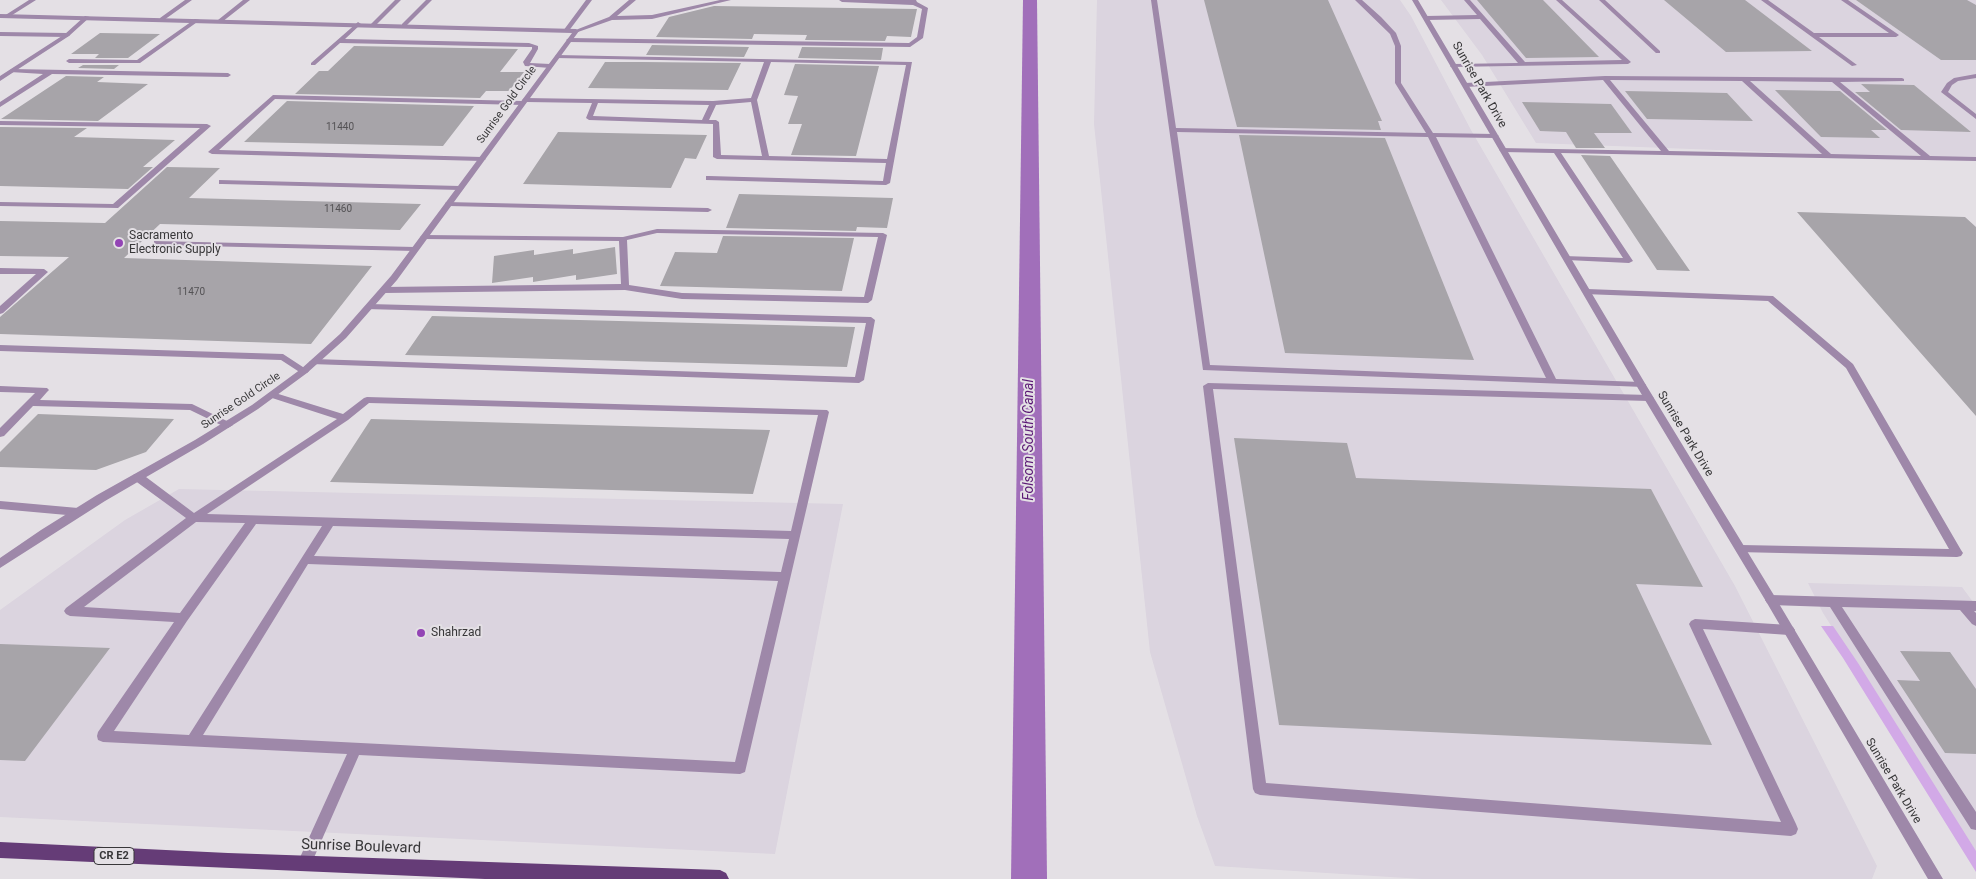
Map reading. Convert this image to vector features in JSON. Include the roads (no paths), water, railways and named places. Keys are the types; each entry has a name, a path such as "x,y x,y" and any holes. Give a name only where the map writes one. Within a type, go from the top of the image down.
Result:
{"main road":[{"name":"Sunrise Boulevard","path":"0,850 304,864 720,879"}],"street":[{"path":"3,16 33,0"},
{"path":"162,19 189,0"},
{"path":"220,21 247,0"},
{"path":"373,25 398,0"},
{"path":"404,25 429,0"},
{"path":"566,31 589,0"},
{"path":"3,16 576,31 611,18 633,0"},
{"path":"611,18 652,17 728,0"},
{"path":"569,40 910,46 920,38 925,8 914,1 842,0"},
{"path":"1154,0 1206,368 1641,385"},
{"path":"1358,0 1393,33 1398,46 1398,83 1431,135 1552,381"},
{"name":"Sunrise Park Drive","path":"1415,0 1641,385 1936,879"},
{"path":"1467,0 1523,64"},
{"path":"1453,66 1628,62 1559,0"},
{"path":"1602,0 1658,52"},
{"path":"1764,0 1854,65"},
{"path":"1813,35 1896,35 1844,0"},
{"path":"1426,18 1482,17"},
{"path":"0,79 67,35 87,18"},
{"path":"69,61 138,62 196,20"},
{"path":"313,64 358,24"},
{"name":"Sunrise Gold Circle","path":"1,562 78,512 228,425 272,396 304,371 343,336 384,290 576,31"},
{"path":"0,34 67,35"},
{"path":"339,41 529,45 534,46 535,49 526,62 528,65 550,66"},
{"path":"557,57 910,63 886,183 708,178"},
{"path":"766,158 754,100 768,60"},
{"path":"12,71 228,75"},
{"path":"0,105 50,72"},
{"path":"1976,76 1956,79 1949,84 1944,92 1976,118"},
{"path":"1465,85 1605,78 1902,80"},
{"path":"1605,78 1667,153"},
{"path":"1744,79 1829,156"},
{"path":"1833,79 1927,157"},
{"path":"482,159 212,152 273,97 713,104 754,100"},
{"path":"596,101 589,118 716,122 717,157 890,161"},
{"path":"704,122 713,104"},
{"path":"0,123 207,126 115,206 0,204"},
{"path":"1173,130 1495,136"},
{"path":"1503,150 1976,158"},
{"path":"1556,151 1629,261 1567,258"},
{"path":"222,182 460,188"},
{"path":"448,204 708,210"},
{"path":"384,290 625,287 682,296 868,300 882,235 657,232 623,239 424,237"},
{"path":"623,239 625,287"},
{"path":"157,243 415,249"},
{"path":"0,271 44,272 0,311"},
{"path":"1587,292 1770,298 1850,366 1956,553 1740,549"},
{"path":"314,362 859,380 871,320 369,307"},
{"path":"0,348 283,357 304,371"},
{"path":"1649,398 1208,386 1260,789 1791,829 1695,624 1789,630"},
{"path":"0,389 44,390 0,434"},
{"path":"272,396 345,418"},
{"path":"183,618 70,611 194,518 345,418 367,400 824,412 740,768 103,736 183,618 253,520"},
{"path":"31,403 192,407 228,425"},
{"path":"138,477 194,518 795,535"},
{"path":"0,505 78,512"},
{"path":"193,740 330,522"},
{"path":"305,560 785,577"},
{"path":"1771,600 1976,606"},
{"path":"1832,602 1976,824"},
{"path":"1963,605 1976,622"},
{"path":"304,864 356,748"}],"waterway":[{"name":"Folsom South Canal","path":"1029,879 1030,0"}],"place":[{"name":"Sacramento Electronic Supply","path":"119,243"},
{"name":"Shahrzad","path":"421,633"}]}
